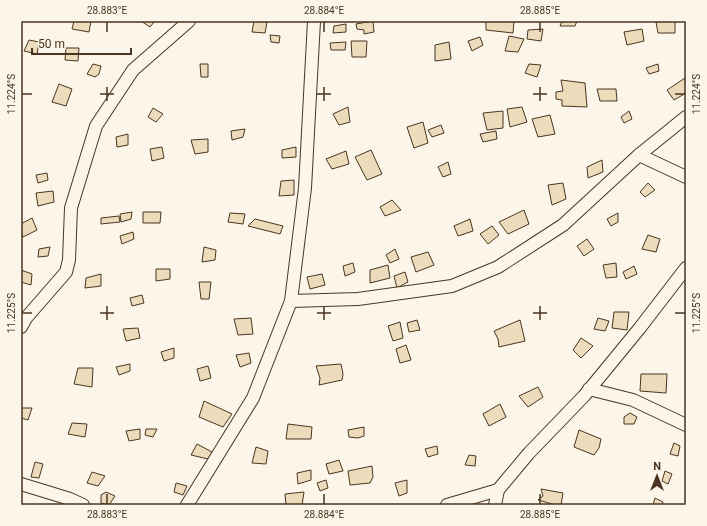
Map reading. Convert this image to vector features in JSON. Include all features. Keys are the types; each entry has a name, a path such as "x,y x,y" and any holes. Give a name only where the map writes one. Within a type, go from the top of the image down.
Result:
{"street":[{"path":"21,327 26,318 66,272 69,260 71,208 96,126 133,70 189,21"},
{"path":"187,505 254,398 291,301 305,188 314,21"},
{"path":"291,301 358,299 452,286 498,267 562,225 639,155 686,117"},
{"path":"639,155 686,177"},
{"path":"495,505 498,490 528,453 589,389 639,329 686,268"},
{"path":"589,389 633,400 686,425"},
{"path":"21,484 70,499 83,505"},
{"path":"447,505 498,490"}],"building":[{"path":"74,21 91,21 89,32 72,29"},
{"path":"141,21 155,21 150,27"},
{"path":"254,21 267,22 265,33 252,32"},
{"path":"373,21 374,32 364,34 364,30 357,29 356,24"},
{"path":"486,21 514,21 513,33 486,30"},
{"path":"562,21 577,21 575,26 560,26"},
{"path":"675,21 675,33 658,33 656,22"},
{"path":"346,24 346,32 333,33 334,26"},
{"path":"543,29 541,41 527,39 528,30"},
{"path":"642,29 644,41 627,45 624,32"},
{"path":"270,35 280,36 279,43 271,42"},
{"path":"509,36 524,39 518,52 505,51"},
{"path":"480,37 483,45 472,51 468,41"},
{"path":"29,40 39,42 37,54 24,51"},
{"path":"351,41 367,41 366,57 352,57"},
{"path":"346,42 345,50 331,50 330,43"},
{"path":"449,42 451,59 435,61 435,45"},
{"path":"66,48 79,48 78,61 65,60"},
{"path":"93,64 101,66 99,74 95,77 87,74"},
{"path":"200,64 208,64 208,77 201,77"},
{"path":"529,64 541,65 537,77 525,73"},
{"path":"658,64 659,71 649,74 646,68"},
{"path":"685,78 686,93 674,100 667,90"},
{"path":"561,80 585,83 587,107 562,106 562,100 556,99 556,92 563,91"},
{"path":"59,84 72,89 66,106 52,102"},
{"path":"597,89 616,89 617,101 600,101"},
{"path":"348,107 350,122 339,125 333,114"},
{"path":"522,107 527,122 510,127 507,109"},
{"path":"153,108 163,114 156,122 148,117"},
{"path":"503,111 503,128 487,130 483,113"},
{"path":"629,111 632,119 624,123 621,117"},
{"path":"550,115 555,134 538,137 532,119"},
{"path":"423,122 428,143 414,148 407,127"},
{"path":"441,125 444,133 432,137 428,130"},
{"path":"245,129 243,137 232,140 231,131"},
{"path":"496,131 497,139 483,142 480,134"},
{"path":"128,134 128,145 117,147 116,137"},
{"path":"208,139 208,152 195,154 191,140"},
{"path":"162,147 164,158 152,161 150,149"},
{"path":"296,147 296,157 282,158 282,150"},
{"path":"371,150 382,174 367,180 355,157"},
{"path":"346,151 349,164 332,169 326,159"},
{"path":"602,160 603,172 588,178 587,167"},
{"path":"448,162 451,174 443,177 438,167"},
{"path":"47,173 48,180 38,183 36,175"},
{"path":"294,180 294,195 279,196 281,181"},
{"path":"563,183 566,199 552,205 548,185"},
{"path":"648,183 655,190 645,197 640,192"},
{"path":"53,191 54,202 38,206 36,193"},
{"path":"392,200 401,210 385,216 380,207"},
{"path":"524,210 529,224 508,234 499,222"},
{"path":"132,212 131,219 121,222 120,214"},
{"path":"143,212 161,212 160,223 143,223"},
{"path":"230,213 245,214 243,224 228,222"},
{"path":"618,213 618,222 611,226 607,219"},
{"path":"119,216 120,222 101,224 101,218"},
{"path":"32,218 37,230 23,237 21,224"},
{"path":"255,219 283,226 280,234 248,226"},
{"path":"470,219 473,231 458,236 454,226"},
{"path":"492,226 499,235 488,244 480,234"},
{"path":"133,232 134,239 122,244 120,236"},
{"path":"648,235 660,239 656,252 642,249"},
{"path":"587,239 594,249 584,256 577,246"},
{"path":"50,247 48,256 38,257 39,249"},
{"path":"204,247 216,250 215,260 202,262"},
{"path":"395,249 399,259 390,263 386,255"},
{"path":"428,252 434,265 416,272 411,257"},
{"path":"353,263 355,272 345,276 343,266"},
{"path":"616,263 617,277 606,278 603,265"},
{"path":"388,265 390,278 370,283 370,270"},
{"path":"634,266 637,274 626,279 623,272"},
{"path":"156,269 170,269 170,279 156,281"},
{"path":"21,270 32,274 31,285 21,282"},
{"path":"405,272 408,282 397,288 394,276"},
{"path":"101,274 101,286 85,288 86,278"},
{"path":"322,274 325,285 310,289 307,277"},
{"path":"199,282 211,282 209,299 201,299"},
{"path":"142,295 144,303 132,306 130,298"},
{"path":"614,312 629,312 627,330 612,328"},
{"path":"251,318 253,334 238,335 234,319"},
{"path":"598,318 609,321 605,331 594,329"},
{"path":"417,320 420,330 409,332 407,323"},
{"path":"520,320 525,341 499,347 498,339 494,331"},
{"path":"400,322 403,338 393,341 388,326"},
{"path":"138,328 140,338 126,341 123,329"},
{"path":"581,338 593,346 581,358 573,350"},
{"path":"406,345 411,360 400,363 396,349"},
{"path":"174,348 174,358 164,361 161,352"},
{"path":"249,353 251,363 240,367 236,355"},
{"path":"130,364 130,371 119,375 116,367"},
{"path":"341,364 343,374 342,380 319,385 320,378 316,366"},
{"path":"208,366 211,378 200,381 197,369"},
{"path":"78,368 93,368 92,387 74,384"},
{"path":"641,374 667,374 666,393 640,391"},
{"path":"538,387 543,397 528,407 519,396"},
{"path":"204,401 232,414 223,427 199,417"},
{"path":"500,404 506,417 489,426 483,414"},
{"path":"21,408 32,408 28,420 21,418"},
{"path":"630,413 637,417 634,424 624,424 624,417"},
{"path":"72,423 87,424 85,437 68,434"},
{"path":"288,424 312,427 311,439 286,439"},
{"path":"364,427 364,436 358,438 349,437 348,430"},
{"path":"140,429 140,439 129,441 126,431"},
{"path":"146,429 157,429 153,437 145,435"},
{"path":"579,430 601,439 599,448 594,455 574,447"},
{"path":"674,443 680,446 678,456 670,454"},
{"path":"197,444 212,452 208,459 191,455"},
{"path":"437,446 438,454 428,457 425,449"},
{"path":"256,447 268,451 266,464 252,463"},
{"path":"469,455 476,456 475,466 465,465"},
{"path":"339,460 343,471 329,474 326,464"},
{"path":"35,462 43,464 39,478 31,477"},
{"path":"372,466 373,477 370,483 350,485 348,471"},
{"path":"311,470 311,480 298,484 297,473"},
{"path":"665,471 672,474 668,484 662,481"},
{"path":"92,472 105,476 98,486 87,483"},
{"path":"326,480 328,488 320,491 317,483"},
{"path":"407,480 407,493 399,496 395,483"},
{"path":"176,483 187,486 183,495 174,492"},
{"path":"541,489 563,493 561,505 538,500 543,496"},
{"path":"106,492 115,496 109,505 101,503 101,495"},
{"path":"304,492 302,505 286,505 285,494"},
{"path":"655,498 663,502 662,505 653,505"}]}
